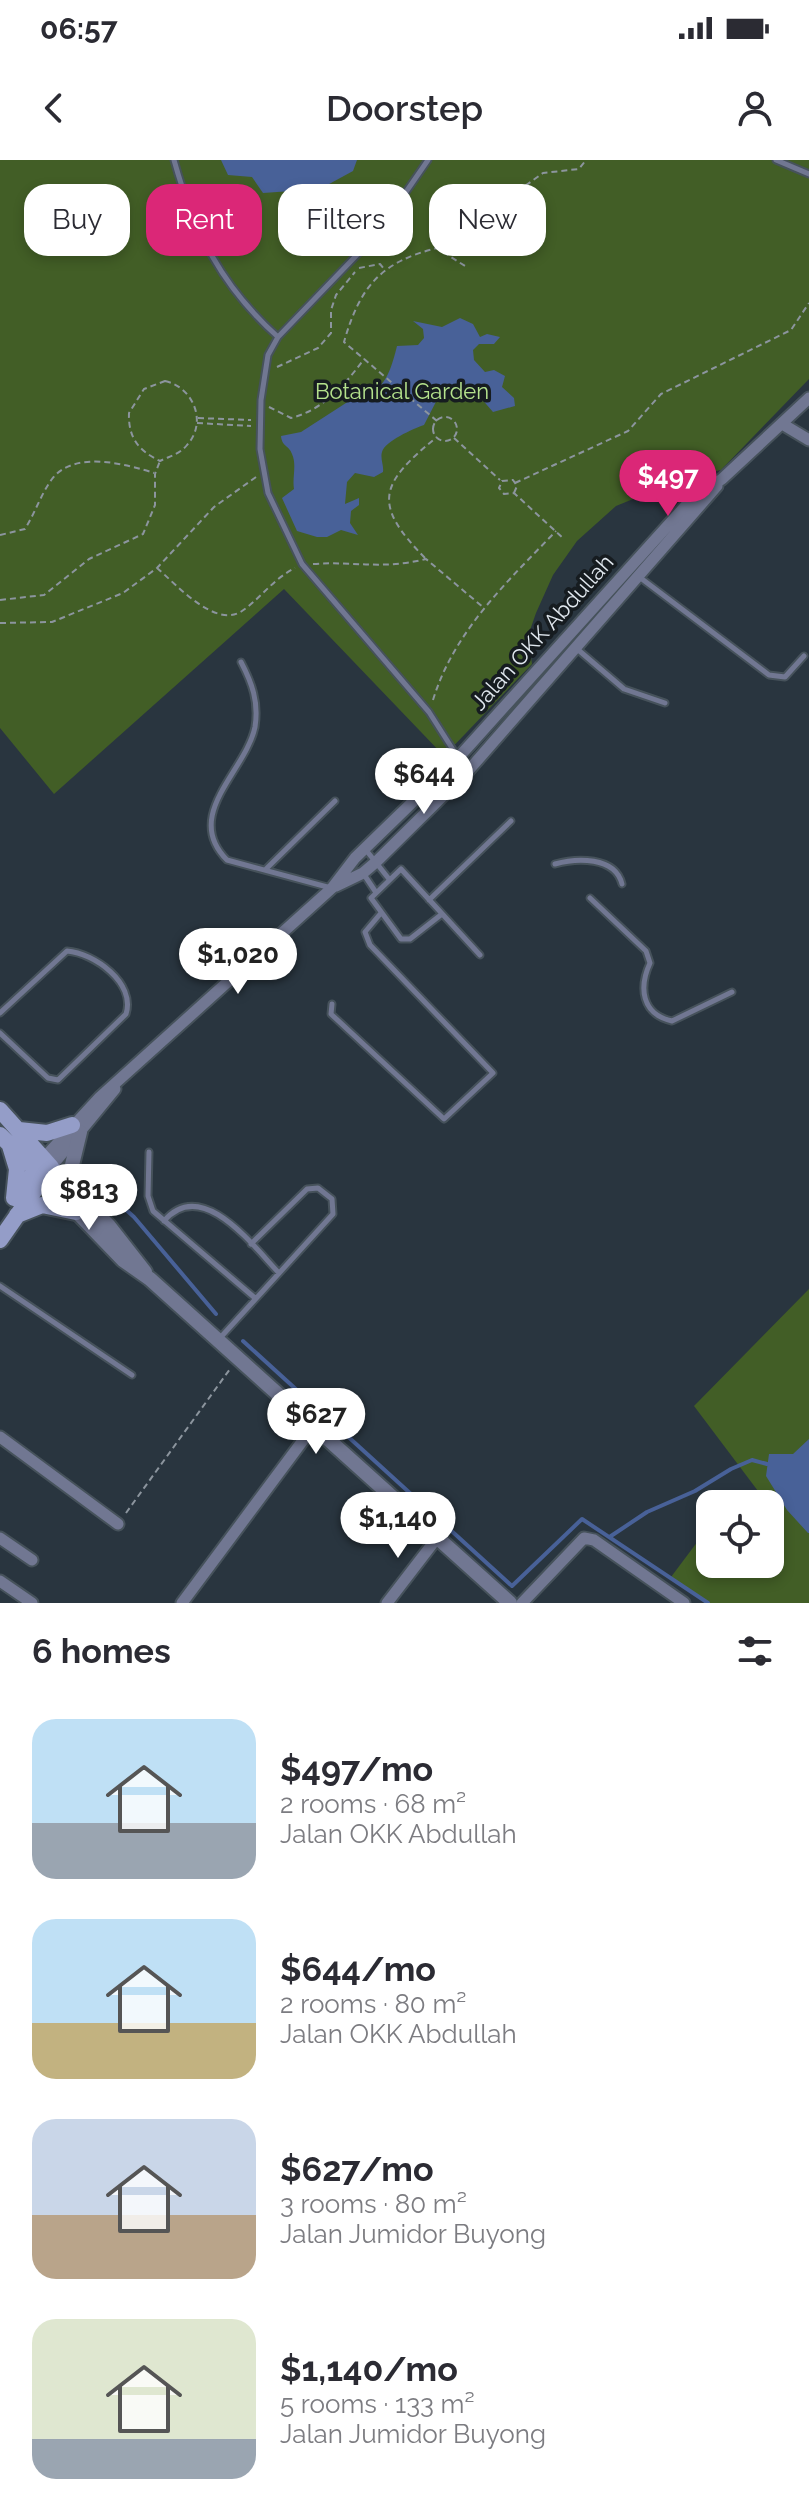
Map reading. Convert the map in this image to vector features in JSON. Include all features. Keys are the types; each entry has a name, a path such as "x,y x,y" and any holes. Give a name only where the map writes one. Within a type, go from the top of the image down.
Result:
{"main road":[{"path":"0,1110 17,1169 15,1209 42,1205 76,1212"},
{"path":"9,1137 76,1129"},
{"path":"9,1137 44,1168"},
{"name":"Jalan OKK Abdullah","path":"0,1240 15,1209 44,1168"},
{"name":"Jalan OKK Abdullah","path":"0,1223 15,1209"}],"street":[{"name":"Jalan OKK Abdullah","path":"44,1168 122,1079 332,888 365,849 458,758 566,638 705,504 722,479 784,425 809,398"},
{"path":"784,425 809,440"},
{"name":"Jalan OKK Abdullah","path":"332,888 363,873 376,862 468,771 575,647 633,572"},
{"path":"74,1190 72,1165 76,1129"},
{"path":"44,1168 74,1190 131,1251 150,1279"},
{"path":"44,1168 76,1212 123,1260 150,1279 510,1603"},
{"path":"182,1603 313,1427"},
{"path":"0,1437 118,1524"},
{"path":"0,1538 32,1560"},
{"path":"387,1603 437,1538"},
{"path":"522,1603 575,1545 590,1538 684,1603"},
{"path":"0,1581 32,1603"}],"lane":[{"path":"174,160 186,202 212,258 246,308 278,337"},
{"path":"428,160 377,234 278,337 266,368 261,402 262,474 302,564 429,712 458,758"},
{"path":"776,160 809,174"},
{"path":"633,572 769,675 785,677 804,656"},
{"path":"566,638 624,689 665,703"},
{"path":"241,662 255,689 255,725 251,739 221,790 211,822 215,840 227,860 332,888"},
{"path":"266,869 335,801"},
{"path":"429,900 511,821"},
{"path":"365,849 389,879"},
{"path":"555,864 588,859 614,872 622,884"},
{"path":"442,914 405,940 397,937 371,898 401,869 480,955"},
{"path":"363,873 375,891"},
{"path":"590,898 646,951 650,963 641,984 644,996 662,1019 672,1021 732,992"},
{"path":"332,1004 331,1014 444,1119 493,1073 370,945 365,932 381,913"},
{"path":"0,1013 67,951 102,965 119,980 128,1003 126,1014 58,1080 48,1078 0,1033"},
{"path":"149,1152 148,1196 153,1211 255,1298"},
{"path":"216,1341 333,1214 332,1199 327,1192 307,1189 296,1196 251,1244"},
{"path":"164,1221 171,1213 187,1207 206,1208 222,1216 279,1273"},
{"path":"0,1286 132,1375"}],"path":[{"path":"528,184 543,173 579,169 586,160"},
{"path":"429,250 402,257 374,280 351,316 344,342 437,421"},
{"path":"449,256 465,266"},
{"path":"266,368 279,367 318,348 331,333 331,310 336,295 357,269 371,263 380,264 386,271"},
{"path":"515,483 628,431 661,394 791,330 809,303"},
{"path":"261,402 291,418 305,415 328,400 365,358"},
{"path":"0,600 44,595 89,559 143,534 155,505 155,474 160,461 186,447 197,423 192,399 169,381 152,384 137,396 129,413 130,432 140,449 160,461"},
{"path":"197,418 260,423"},
{"path":"437,421 449,418 455,423 454,438"},
{"path":"437,421 434,431 437,437 443,441 454,438"},
{"path":"197,423 260,423"},
{"path":"426,559 402,535 388,510 387,495 408,462 437,437"},
{"path":"454,438 502,481"},
{"path":"0,535 25,529 54,477 71,466 99,462 131,466 155,474"},
{"path":"0,623 52,622 123,593 157,568 214,507 262,474"},
{"path":"502,481 509,479 515,483"},
{"path":"502,481 501,492 507,495 514,493"},
{"path":"514,493 515,483"},
{"path":"514,493 564,539"},
{"path":"429,712 452,651 484,608 556,531"},
{"path":"118,1524 237,1359"}],"green space":[{"name":"Botanical Garden","path":"0,160 809,160 809,379 721,470 685,478 616,506 577,541 553,575 536,613 528,636 532,664 444,756 284,589 54,794 0,728"},
{"path":"809,1289 809,1603 708,1603 671,1577 696,1544 696,1578 784,1578 784,1490 757,1490 694,1406"}],"water":[{"path":"221,160 357,160 353,171 329,184 278,184 278,192 263,193 262,184 257,184 252,177 228,175"},
{"path":"460,318 473,324 480,337 487,334 500,337 494,344 479,344 473,350 474,360 485,372 494,370 505,376 502,387 514,398 515,406 493,412 473,389 457,388 440,394 424,425 400,436 384,448 383,472 374,477 355,473 347,482 345,504 359,498 359,505 351,511 350,523 358,535 341,530 327,537 317,537 297,531 282,498 294,489 294,467 292,454 281,436 301,432 363,392 370,395 376,391 388,374 397,346 418,345 424,338 423,329 413,321 442,327"},
{"path":"809,1439 809,1533 784,1505 784,1490 775,1490 766,1476 769,1454 793,1454"}],"waterway":[{"path":"94,1181 134,1217 216,1314"},
{"path":"243,1341 512,1586 582,1519 708,1603"},
{"path":"611,1536 647,1512 695,1491 731,1469 752,1460 767,1464"}]}
